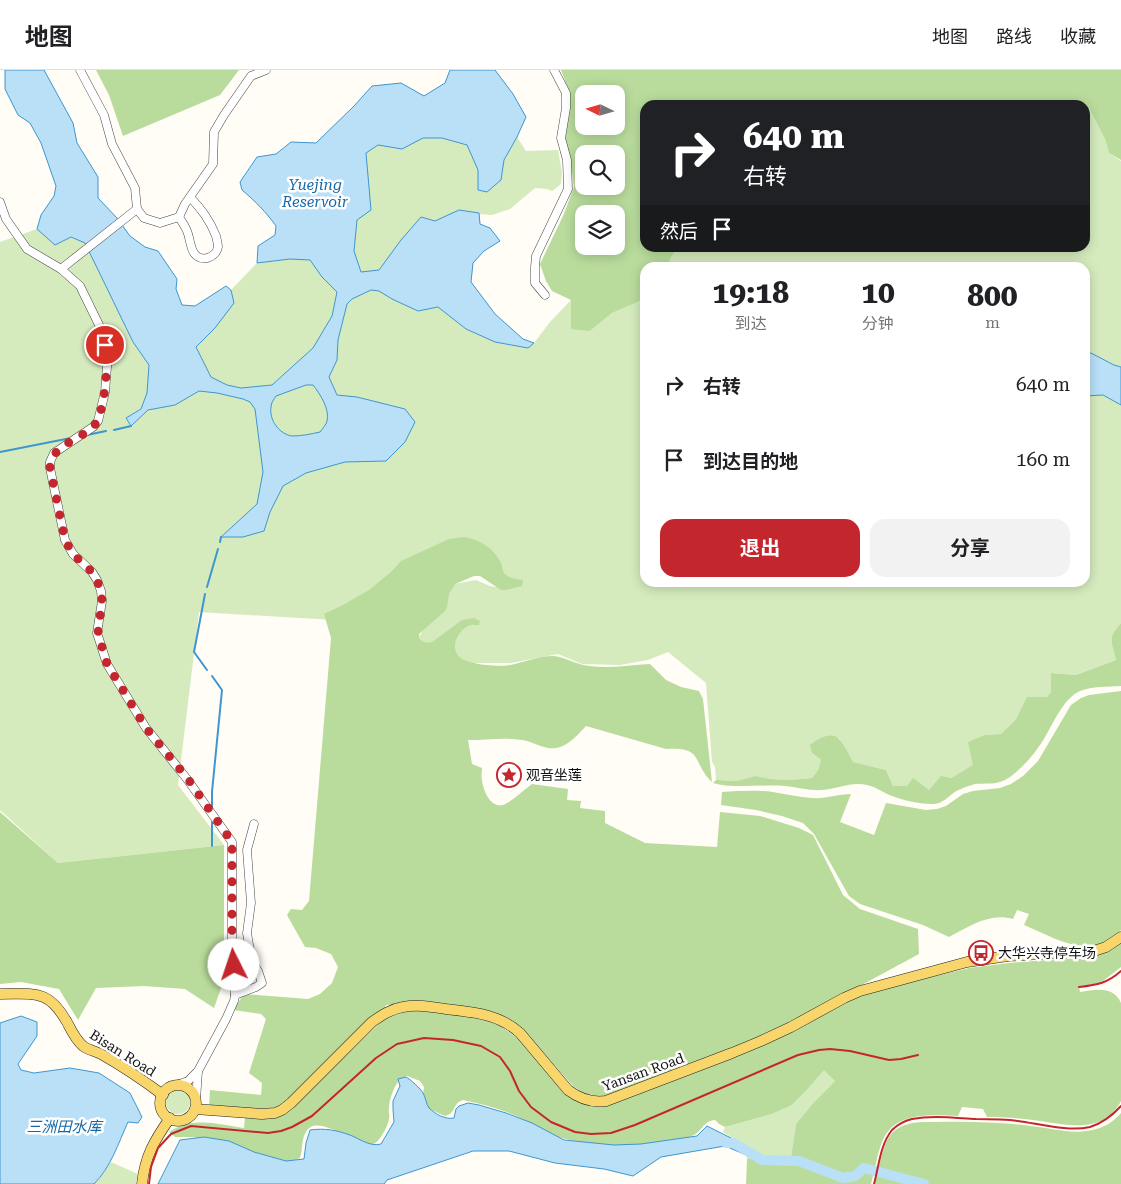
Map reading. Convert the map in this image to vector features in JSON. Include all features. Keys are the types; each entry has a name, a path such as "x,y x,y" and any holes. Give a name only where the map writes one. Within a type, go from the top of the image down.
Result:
{"main road":[{"name":"Yansan Road","path":"195,1105 262,1114 276,1113 291,1103 372,1022 395,1009 420,1006 487,1015 505,1022 520,1033 573,1094 587,1101 606,1101 754,1044 791,1027 844,998 860,992 984,959 1094,951 1106,947 1121,937"},
{"name":"Bisan Road","path":"0,994 36,994 53,1002 75,1038 84,1047 99,1053 163,1095"},
{"path":"176,1085 189,1088 195,1105 190,1116 182,1120 170,1118 163,1112 162,1108 161,1099 163,1095 168,1088 176,1085"},
{"path":"142,1184 148,1156 158,1135 170,1118"}],"street":[{"path":"80,70 104,115 112,144 135,188 136,209 144,218 160,223 179,217 185,204 213,164 214,132 224,115 251,76 266,70"},
{"path":"545,295 536,283 536,256 568,189 567,160 561,138 566,108 566,93 554,70"},
{"path":"179,217 187,231 194,253 199,258 206,259 214,254 218,249 218,242 212,225 204,212 190,197"},
{"path":"0,202 3,216 27,249 61,270 80,286 101,329 108,354 105,392 98,421 93,427 54,453 50,462 65,540 73,554 92,572 101,591 102,601 98,633 107,664 146,728 188,779 232,842 232,947 235,995 231,1009 198,1071 188,1081 176,1085"},
{"path":"61,270 136,209"},
{"path":"235,995 262,983 258,971 252,962 247,933 251,903 247,850 254,824"},
{"path":"195,1105 198,1071"}],"green space":[{"path":"5,70 44,70 73,123 77,143 98,177 98,198 117,218 130,236 145,247 158,251 177,279 176,289 182,305 195,306 226,286 231,290 257,263 258,246 275,235 276,225 242,190 240,182 257,157 276,154 291,142 316,143 372,86 401,83 424,96 445,83 450,70 495,70 513,94 526,117 517,137 526,151 558,150 562,173 561,184 552,191 535,188 510,209 492,215 479,214 480,224 490,228 500,241 484,251 473,263 471,282 495,314 523,339 534,343 550,322 571,300 590,331 612,313 640,300 640,587 1090,587 1090,262 669,262 675,252 1090,252 1090,110 1105,139 1109,153 1121,161 1121,623 1114,632 1112,640 1116,660 1076,675 1051,673 1051,692 1047,697 1027,698 1016,719 1001,734 985,735 974,765 929,790 907,786 893,786 886,770 852,762 839,738 812,753 821,760 818,770 812,778 790,780 755,776 736,781 716,780 715,767 712,762 706,683 668,652 648,660 620,665 582,664 558,654 511,663 461,663 416,641 454,584 476,580 496,587 494,559 334,620 199,612 178,785 224,845 58,863 0,810 0,242 37,229 41,215 54,196 56,186 41,143 30,123 18,115 5,89"},
{"path":"96,70 239,70 220,95 123,136 109,95"},
{"path":"561,70 1121,70 1121,160 1109,153 1105,139 1090,110 1090,100 640,100 640,252 675,252 669,262 640,262 640,300 612,313 590,331 571,329 571,300 552,291 540,264 563,216 574,187 570,157 562,133 569,91"},
{"path":"464,537 475,540 489,548 500,561 504,573 515,579 523,580 522,586 501,590 480,576 474,576 455,584 449,594 445,611 419,634 420,640 432,642 462,620 474,618 480,621 479,625 465,627 458,635 455,645 457,654 464,660 479,664 505,666 553,656 597,667 650,664 666,680 681,687 699,691 703,699 712,782 692,753 678,749 666,749 586,726 568,743 557,748 544,747 516,739 468,740 472,764 482,768 483,784 486,793 494,804 506,804 532,784 568,789 567,800 581,801 580,808 605,811 605,823 645,843 717,847 720,812 760,816 799,828 813,835 843,895 860,909 918,929 919,954 795,1021 738,1048 607,1096 584,1093 573,1086 534,1042 517,1026 404,1004 386,1005 383,1012 282,1106 255,1109 209,1106 210,1090 261,1095 262,1083 249,1073 266,1019 261,1014 233,1010 244,994 308,999 320,994 332,983 338,967 331,954 316,948 305,947 287,915 291,909 302,910 309,901 331,638 324,614 369,590 401,561 449,539"},
{"path":"1121,623 1121,686 1090,688 1074,695 1058,714 1042,742 1030,758 1021,768 1002,782 970,785 937,804 904,800 871,786 861,784 817,790 785,786 729,786 713,783 716,780 736,781 755,776 790,780 812,778 818,770 821,760 812,753 810,745 820,738 833,736 842,742 853,762 886,770 893,786 907,786 913,778 929,790 941,776 951,778 973,765 968,742 985,735 1001,734 1016,719 1027,697 1047,697 1051,692 1051,673 1076,675 1116,660 1112,637"},
{"path":"1121,691 1121,930 1109,940 1098,945 1074,945 1049,936 1024,925 1029,914 1017,910 1013,919 996,917 988,919 949,937 923,925 860,904 849,896 814,834 803,823 756,810 721,805 722,792 767,791 817,798 851,794 840,822 874,835 886,803 926,810 937,809 946,806 963,794 1000,788 1011,784 1023,776 1038,761 1071,705 1089,695"},
{"path":"0,812 58,863 224,845 224,980 214,1008 185,989 144,986 96,988 78,1020 59,989 21,982 0,984"},
{"path":"1121,942 1121,967 1103,981 1079,986 1080,992 1092,990 1109,991 1121,1003 1121,1101 1113,1112 1104,1119 1082,1125 987,1117 983,1109 962,1107 958,1116 914,1117 895,1125 888,1132 882,1142 871,1184 746,1184 747,1159 791,1157 796,1124 835,1081 824,1070 792,1105 772,1114 725,1127 715,1120 711,1121 705,1124 697,1133 687,1138 649,1145 611,1146 588,1144 566,1139 544,1132 508,1113 463,1100 457,1103 449,1115 445,1116 427,1108 423,1095 424,1087 420,1081 407,1076 398,1082 394,1089 390,1101 387,1126 373,1144 357,1140 319,1125 311,1127 306,1132 300,1158 291,1162 277,1160 223,1142 192,1137 175,1137 169,1132 187,1124 205,1122 244,1128 245,1117 281,1116 290,1110 382,1021 397,1014 411,1011 428,1011 470,1017 500,1026 519,1039 568,1093 605,1104 865,993 969,968 1082,957 1097,954"},
{"path":"824,1069 835,1081 796,1124 791,1157 747,1159 746,1146 723,1132 725,1127 772,1114 792,1105"},
{"path":"178,1090 187,1093 190,1102 187,1111 178,1114 169,1111 166,1102 169,1093"},
{"path":"1121,1113 1121,1184 875,1184 883,1150 889,1138 897,1129 907,1124 924,1122 983,1122 1077,1132 1104,1126"},
{"path":"111,1162 138,1174 136,1184 94,1184"}],"water":[{"name":"Yuejing Reservoir","path":"5,70 44,70 73,123 77,143 98,177 98,198 117,218 130,236 145,247 158,251 177,279 176,289 182,305 195,306 226,286 231,290 234,303 215,328 196,347 211,377 227,385 241,388 272,385 313,348 332,316 337,292 322,277 310,260 290,259 257,263 258,246 275,235 276,226 242,190 240,182 257,157 276,154 291,142 316,143 372,86 401,83 424,96 445,83 450,70 495,70 513,94 526,117 504,160 501,180 487,192 478,190 478,170 467,145 442,138 423,138 402,149 378,145 366,153 371,210 357,220 354,251 361,272 379,270 421,217 435,221 459,210 479,213 480,224 490,228 500,241 484,251 473,263 471,282 495,314 523,339 534,343 528,348 495,342 466,329 438,307 418,311 379,291 371,290 352,299 347,304 338,340 337,360 329,377 337,395 357,397 405,409 415,422 405,442 386,461 345,462 306,473 283,486 270,512 264,531 243,537 221,537 257,504 263,472 255,409 250,402 243,399 199,391 175,405 148,410 131,426 126,418 141,409 147,393 149,365 133,342 85,243 71,237 55,245 37,229 41,215 54,196 56,186 41,143 30,123 18,115 5,89","holes":["306,385 313,385 326,407 328,416 325,425 320,432 306,435 287,435 273,421 271,406 274,398"]},
{"path":"1090,353 1121,367 1121,405 1103,395 1090,396"},
{"name":"三洲田水库","path":"21,1016 37,1022 37,1036 18,1064 21,1070 34,1073 70,1068 99,1073 130,1093 142,1117 138,1123 128,1122 110,1163 94,1184 0,1184 0,1023"},
{"path":"406,1077 422,1091 429,1108 437,1114 448,1118 454,1118 456,1109 468,1103 506,1113 532,1123 564,1140 614,1145 641,1144 697,1136 707,1126 735,1140 744,1154 725,1146 661,1157 633,1176 604,1169 555,1163 509,1151 473,1151 387,1180 384,1184 158,1184 180,1140 204,1137 229,1141 254,1152 286,1161 304,1159 310,1130 335,1131 350,1135 369,1144 381,1144 394,1122 393,1101 400,1086 398,1079"}],"waterway":[{"path":"114,430 131,426"},
{"path":"87,435 106,431"},
{"path":"0,452 71,438"},
{"path":"220,542 221,537"},
{"path":"207,587 218,549"},
{"path":"205,594 194,652 207,670"},
{"path":"212,676 222,690 212,810"},
{"path":"212,822 212,846"},
{"path":"726,1143 734,1143 762,1160 799,1161 843,1178 855,1176 864,1168 924,1184"}],"railway":[{"path":"1079,987 1102,983 1121,971"},
{"path":"149,1184 151,1167 158,1148 171,1134 191,1126 268,1133 292,1127 312,1116 376,1058 397,1044 424,1038 453,1040 481,1046 500,1057 510,1071 519,1091 531,1107 551,1122 575,1132 591,1134 611,1133 635,1125 798,1055 830,1049 850,1051 889,1060 918,1055"},
{"path":"874,1184 882,1149 888,1136 896,1126 909,1120 936,1117 1002,1119 1073,1129 1095,1125 1111,1116 1121,1106"}],"place":[{"name":"观音坐莲","path":"509,775"},
{"name":"大华兴寺停车场","path":"981,953"}],"route":[{"path":"105,345 108,354 105,392 98,421 93,427 54,453 51,458 50,468 57,504 65,540 73,554 92,572 101,591 102,601 98,633 107,664 146,728 188,779 232,842 232,947 234,965"}]}
